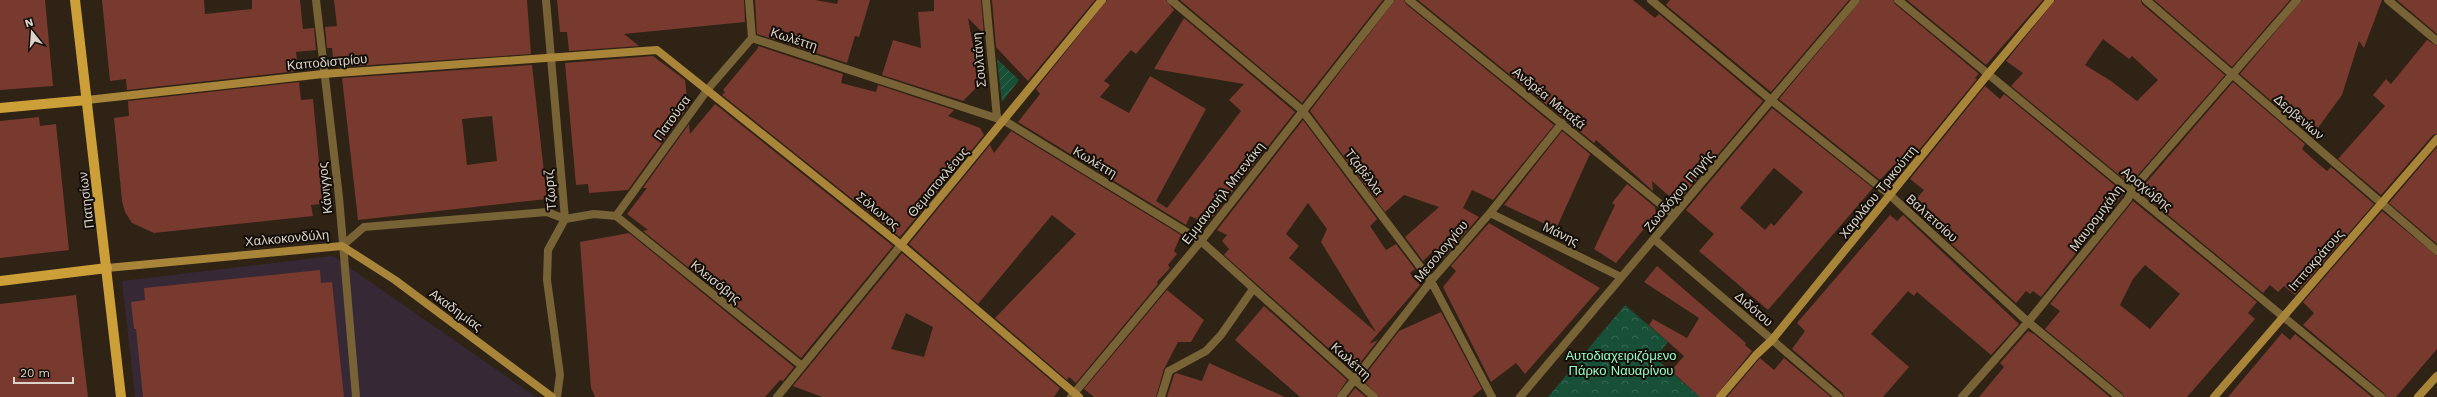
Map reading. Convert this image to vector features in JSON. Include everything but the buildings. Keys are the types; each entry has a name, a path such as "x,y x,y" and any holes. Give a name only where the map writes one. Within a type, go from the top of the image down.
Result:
{"main road":[{"name":"Πατησίων","path":"75,0 121,397"},
{"name":"Θεμιστοκλέους","path":"901,245 1001,120 1102,0"},
{"name":"Χαριλάου Τρικούπη","path":"1720,397 1756,354 1772,340 2050,0"},
{"name":"Καποδιστρίου","path":"0,108 323,74 552,56 657,50"},
{"name":"Σόλωνος","path":"657,50 708,89 901,245 1075,396"},
{"name":"Ιπποκράτους","path":"2214,397 2437,139"},
{"name":"Χαλκοκονδύλη","path":"0,280 107,268 342,246"},
{"name":"Ακαδημίας","path":"342,246 395,280 552,397"},
{"path":"2418,397 2437,376"}],"street":[{"name":"Κάνιγγος","path":"316,0 323,74 339,197 356,397"},
{"name":"Τζωρτζ","path":"546,0 565,219 548,250 547,280 560,375 557,397"},
{"path":"749,0 752,38"},
{"name":"Σουλτάνη","path":"986,0 1001,120"},
{"name":"Τζαβέλλα","path":"1171,0 1302,110 1431,281 1492,397"},
{"name":"Εμμανουήλ Μπενάκη","path":"1075,396 1201,241 1302,110 1390,0"},
{"name":"Ανδρέα Μεταξά","path":"1409,0 1674,215"},
{"name":"Βαλτετσίου","path":"1651,0 1771,100 1891,196 2028,322 2119,397"},
{"name":"Ζωοδόχου Πηγής","path":"1520,397 1856,0"},
{"name":"Αραχώβης","path":"1898,0 2381,397"},
{"name":"Δερβενίων","path":"2146,0 2437,251"},
{"name":"Μαυρομιχάλη","path":"1962,397 2028,322 2128,200 2131,192 2233,76 2297,0"},
{"path":"2388,0 2437,41"},
{"name":"Πατούσα","path":"616,216 708,89 752,38"},
{"name":"Κωλέττη","path":"752,38 1001,120 1201,241 1374,397"},
{"name":"Μεσολογγίου","path":"1341,397 1355,381 1431,281 1490,213 1562,123"},
{"name":"Χαλκοκονδύλη","path":"342,246 364,227 547,212 565,219"},
{"name":"Μάνης","path":"1490,213 1621,277"},
{"path":"565,219 594,214 616,216"},
{"name":"Κλεισόβης","path":"616,216 802,366"},
{"name":"Διδότου","path":"1654,239 1839,397"},
{"name":"Θεμιστοκλέους","path":"778,397 901,245"},
{"path":"1161,397 1169,371 1206,351 1221,335 1254,289"}],"shaded area":[{"path":"333,256 536,397 135,397 122,281"}],"green space":[{"path":"997,59 1019,80 1002,102"},
{"name":"Αυτοδιαχειριζόμενο Πάρκο Ναυαρίνου","path":"1625,305 1668,342 1655,358 1700,397 1548,397"}]}
